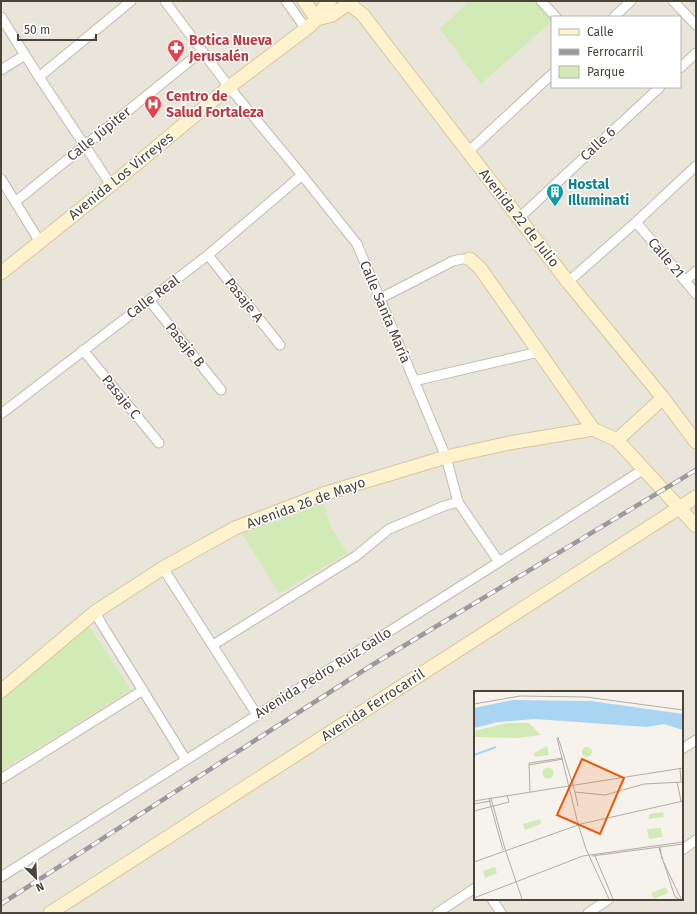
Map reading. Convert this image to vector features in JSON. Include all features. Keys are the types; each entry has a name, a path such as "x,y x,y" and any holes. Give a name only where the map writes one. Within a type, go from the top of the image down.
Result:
{"street":[{"path":"38,77 131,1"},
{"name":"Calle Santa María","path":"166,1 229,87 357,244 446,457 458,502 499,562"},
{"path":"286,1 306,29"},
{"path":"304,1 317,19"},
{"name":"Avenida Los Virreyes","path":"1,273 111,185 229,87 306,29 317,19 324,7 330,1"},
{"path":"541,1 555,16"},
{"path":"615,16 631,1"},
{"path":"673,1 696,25"},
{"name":"Avenida Los Virreyes","path":"317,19 332,15 350,2"},
{"name":"Avenida 22 de Julio","path":"350,2 363,15 568,282 695,437"},
{"path":"1,17 38,77 111,185"},
{"name":"Calle Júpiter","path":"15,202 202,51"},
{"path":"681,67 696,53"},
{"path":"1,70 24,55"},
{"path":"468,152 551,75"},
{"name":"Calle 6","path":"518,218 659,88"},
{"path":"568,282 636,222 696,166"},
{"name":"Calle Real","path":"1,414 208,255 302,175"},
{"path":"1,179 40,242"},
{"name":"Calle 21","path":"636,222 696,294"},
{"name":"Pasaje A","path":"208,255 280,345"},
{"path":"379,299 453,262 462,259 470,259 480,268 593,429 617,440 696,526"},
{"path":"685,281 696,271"},
{"name":"Pasaje B","path":"149,300 221,390"},
{"name":"Pasaje C","path":"83,350 159,443"},
{"path":"414,381 539,352"},
{"path":"617,440 663,398"},
{"name":"Avenida 26 de Mayo","path":"1,691 95,612 163,568 236,528 323,494 446,457 509,443 593,429"},
{"name":"Avenida Pedro Ruiz Gallo","path":"1,877 257,716 644,469"},
{"name":"Avenida Ferrocarril","path":"50,913 696,497"},
{"path":"213,645 356,556 389,529 444,506 458,502"},
{"path":"163,568 257,716"},
{"path":"95,612 186,760"},
{"path":"1,779 143,690"},
{"path":"683,748 696,740"},
{"path":"683,849 696,840"},
{"path":"437,913 474,889"},
{"path":"493,900 501,913"},
{"path":"588,913 608,900"}],"shaded area":[{"path":"1,1 696,1 696,913 1,913"}],"green space":[{"path":"469,1 535,1 551,18 551,22 481,84 440,29"},
{"path":"324,503 331,528 348,553 279,593 242,534"},
{"path":"89,626 131,690 1,771 1,697"}],"railway":[{"path":"1,904 372,665 696,470"}],"place":[{"name":"Botica Nueva Jerusalén","path":"176,63"},
{"name":"Centro de Salud Fortaleza","path":"153,119"},
{"name":"Hostal Illuminati","path":"555,207"}]}
